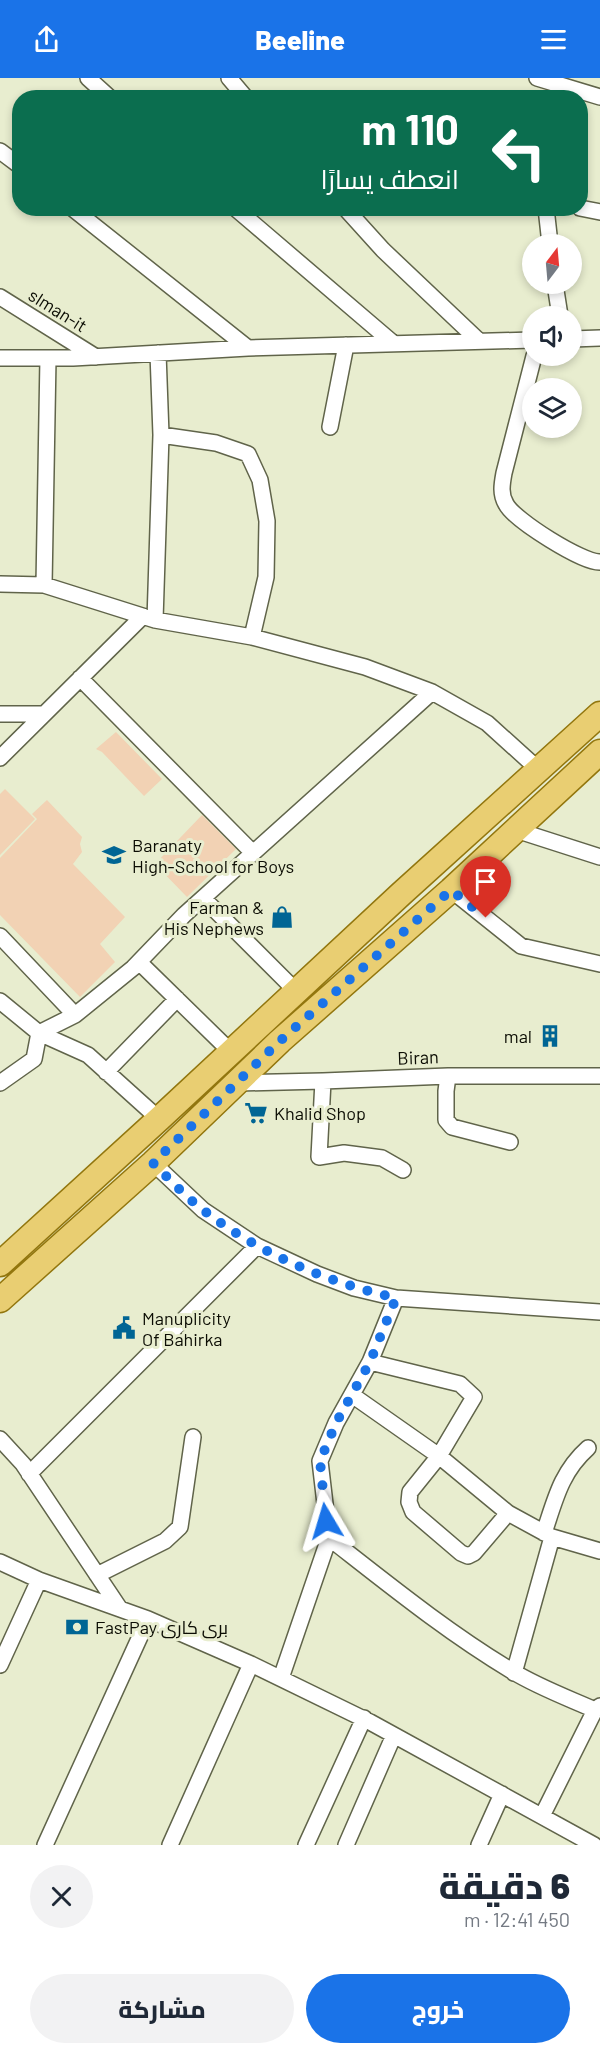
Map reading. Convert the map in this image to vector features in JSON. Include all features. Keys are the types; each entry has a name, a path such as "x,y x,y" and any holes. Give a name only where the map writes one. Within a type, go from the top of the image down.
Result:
{"main road":[{"path":"0,1264 261,1022 600,714"},
{"path":"0,1300 153,1163 280,1041 451,890 600,753"},
{"path":"261,1022 272,1021 277,1025 280,1041"}],"street":[{"path":"88,78 101,90"},
{"path":"229,78 239,90"},
{"path":"542,78 579,90"},
{"path":"82,216 248,348"},
{"path":"245,216 393,343"},
{"path":"352,216 383,250 478,341"},
{"path":"547,216 549,234"},
{"name":"slman-it","path":"0,297 96,357"},
{"path":"582,339 600,338"},
{"path":"0,358 96,357 248,348 522,340"},
{"path":"330,427 346,345"},
{"path":"0,758 80,678 149,618 161,435 158,353"},
{"path":"44,585 48,358"},
{"path":"531,366 504,473 501,490 506,506 518,517 579,556 593,562 600,562"},
{"path":"161,435 216,443 248,454 260,480 267,521 266,577 252,637"},
{"path":"0,584 44,585 149,618 252,637 365,667 432,692 487,723 539,770"},
{"path":"80,678 252,854"},
{"path":"39,1033 75,1015 139,962 203,898 432,692"},
{"path":"0,714 44,714"},
{"path":"516,830 600,857"},
{"path":"451,890 521,946 600,964"},
{"path":"203,898 296,991"},
{"path":"0,936 75,1015"},
{"path":"139,962 231,1052"},
{"path":"106,1072 177,999"},
{"path":"0,1001 39,1033 88,1055 159,1119"},
{"path":"0,1083 34,1059 39,1033"},
{"path":"448,1076 446,1120 452,1127 510,1142"},
{"name":"Biran","path":"238,1083 448,1076 600,1076"},
{"path":"323,1081 319,1157 344,1153 382,1158 403,1170"},
{"path":"153,1163 203,1210 257,1246 354,1288 396,1298 600,1312"},
{"path":"29,1474 257,1246"},
{"path":"281,1678 329,1538 320,1461 336,1423 370,1362 396,1298"},
{"path":"370,1362 460,1384 474,1397 440,1456 410,1492 409,1502 413,1512 461,1553 468,1556 474,1553 508,1513"},
{"path":"352,1395 440,1456 508,1513 548,1535 600,1551"},
{"path":"97,1575 165,1541 180,1527 193,1437"},
{"path":"0,1439 29,1474 120,1609"},
{"path":"514,1672 565,1477 574,1461 588,1448"},
{"path":"329,1538 421,1610 514,1672 598,1708 542,1816"},
{"path":"0,1562 39,1580 148,1619 281,1678 364,1718 594,1845"},
{"path":"0,1665 39,1580"},
{"path":"45,1845 148,1619"},
{"path":"170,1845 251,1664"},
{"path":"306,1845 364,1718"},
{"path":"346,1845 394,1735"},
{"path":"479,1845 502,1794"}],"shaded area":[{"path":"116,732 162,779 144,796 102,752 96,749"},
{"path":"5,789 35,819 0,855 0,794"},
{"path":"47,800 82,837 80,844 82,852 73,864 125,917 100,944 115,962 80,997 0,915 0,858 37,819 32,814"},
{"path":"202,815 236,849 187,897 155,864"}],"place":[{"name":"Baranaty High-School for Boys","path":"114,855"},
{"name":"Farman & His Nephews","path":"282,917"},
{"name":"mal","path":"550,1036"},
{"name":"Khalid Shop","path":"256,1113"},
{"name":"Manuplicity Of Bahirka","path":"124,1328"},
{"name":"FastPay بری كاری","path":"77,1627"}],"route":[{"path":"326,1521 320,1461 336,1423 370,1362 396,1298 354,1288 316,1274 257,1246 203,1210 153,1163 280,1041 451,890 486,918"}]}
